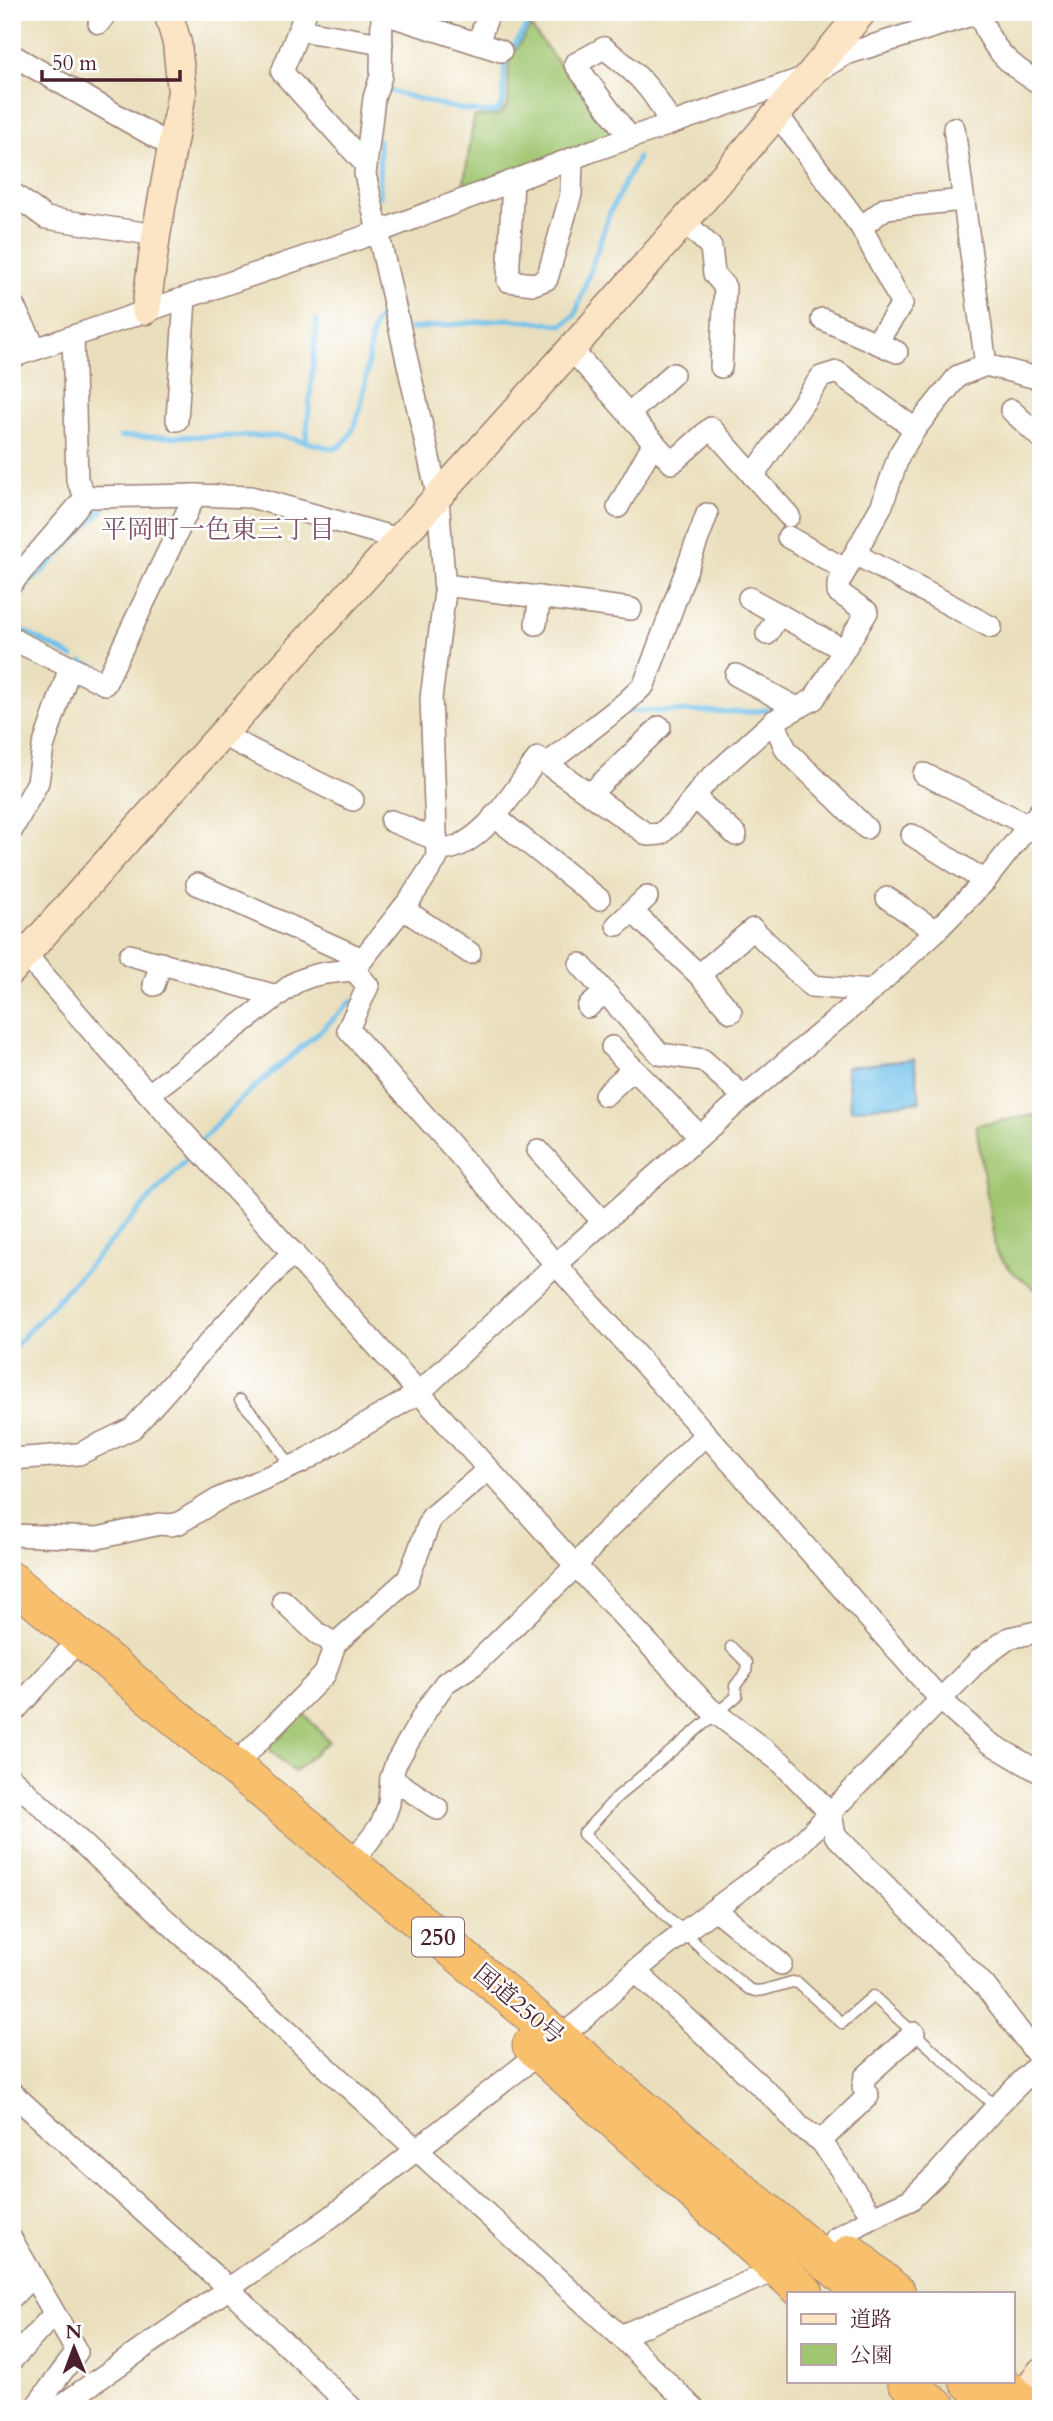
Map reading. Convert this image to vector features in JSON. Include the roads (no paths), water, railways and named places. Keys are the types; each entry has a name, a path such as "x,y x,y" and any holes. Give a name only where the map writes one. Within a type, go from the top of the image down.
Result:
{"highway":[{"name":"国道250号","path":"12,1581 352,1864 549,2045 772,2265 804,2292"},
{"name":"国道250号","path":"12,1607 549,2045 863,2292"},
{"name":"250","path":"549,2045 601,2051 835,2239 896,2292"},
{"path":"907,2382 939,2409"},
{"path":"971,2382 1017,2396"}],"street":[{"path":"146,310 156,235 182,92 177,43 168,12"},
{"path":"149,1094 306,976 358,964 403,909 437,858 431,698 444,585 438,498 365,174 374,98 381,76 382,12 501,51"},
{"path":"478,43 489,12"},
{"path":"835,2239 910,2200 1041,2061 985,1986 835,1835 831,1814 782,1763 715,1714 576,1566 149,1094 17,955 222,735 572,350 810,76 862,12"},
{"path":"12,357 378,232 630,138 810,76 846,54 981,12 987,34 999,52 1014,68 1041,84"},
{"path":"366,165 282,72 302,21 382,44"},
{"path":"630,138 575,64 604,48 640,77 662,106 670,124"},
{"path":"12,55 173,147"},
{"path":"777,114 861,228 902,304 876,343"},
{"path":"954,128 963,200 963,272 986,365"},
{"path":"513,181 508,281 534,284 547,279 571,194 572,159"},
{"path":"12,193 46,218 156,235"},
{"path":"861,228 886,208 963,200"},
{"path":"684,221 711,247 714,274 725,287 733,341 721,367"},
{"path":"177,420 185,298"},
{"path":"12,303 36,349"},
{"path":"822,318 897,352"},
{"path":"73,336 77,480 86,497"},
{"path":"572,350 672,463 711,428 753,476 789,527 953,618 991,627"},
{"path":"391,821 447,850 465,843 484,829 538,758 648,835 661,834 680,816 705,783 774,721 814,699 867,612 838,592 838,584 882,505 899,455 915,429 958,376 986,365 1041,379"},
{"path":"753,476 821,377 837,372 915,429"},
{"path":"629,414 673,374"},
{"path":"1011,410 1033,439"},
{"path":"618,508 654,442"},
{"path":"12,637 105,684 195,495"},
{"path":"12,583 86,497 251,497 399,539"},
{"path":"547,764 619,696 645,685 653,642 684,557 707,514"},
{"path":"444,585 540,597 604,595 631,609"},
{"path":"536,625 540,597"},
{"path":"749,598 844,650"},
{"path":"767,634 779,614"},
{"path":"12,830 21,795 38,782 43,747 70,667"},
{"path":"736,675 797,708"},
{"path":"774,721 786,750 855,804 866,828"},
{"path":"222,735 353,800"},
{"path":"590,794 655,741"},
{"path":"12,1535 98,1538 159,1524 171,1525 220,1498 291,1467 419,1392 603,1222 744,1097 871,991 936,931 985,881 1034,817 924,774"},
{"path":"694,797 736,835"},
{"path":"494,816 599,898"},
{"path":"912,835 985,881"},
{"path":"197,884 245,914 358,964 368,986 348,1029 940,1699 988,1742 1041,1773"},
{"path":"887,898 936,931"},
{"path":"403,909 470,953"},
{"path":"632,911 699,975 731,1012"},
{"path":"699,975 753,929 811,986 871,991"},
{"path":"130,955 277,996"},
{"path":"154,985 160,963"},
{"path":"580,964 605,992 648,1062 700,1136"},
{"path":"589,1007 605,992"},
{"path":"612,1047 648,1062 703,1060 744,1097"},
{"path":"605,1095 648,1062"},
{"path":"538,1150 558,1161 603,1222"},
{"path":"12,1459 79,1454 133,1428 293,1252"},
{"path":"352,1864 382,1823 389,1804 391,1778 396,1763 445,1683 475,1664 705,1435"},
{"path":"234,1766 325,1674 335,1644 408,1579 431,1518 489,1469"},
{"path":"283,1601 317,1633 335,1644"},
{"path":"56,2409 331,2217 416,2151 584,2018 635,1971 795,1849 979,1660 1009,1638 1041,1631"},
{"path":"12,1714 67,1653"},
{"path":"391,1778 438,1809"},
{"path":"12,1779 620,2336 694,2409"},
{"path":"715,1909 780,1964"},
{"path":"635,1971 778,2102 800,2127 821,2141 873,2217"},
{"path":"821,2141 868,2096 863,2087 865,2077 914,2033"},
{"path":"12,2093 228,2288 353,2409"},
{"path":"13,2241 78,2352 34,2409"},
{"path":"620,2336 760,2277 772,2265"},
{"path":"12,2297 32,2276"},
{"path":"12,2360 54,2314"}],"lane":[{"path":"240,1400 265,1428 291,1467"},
{"path":"731,1647 747,1663 747,1672 735,1686 737,1696 617,1797 583,1834 684,1932 749,1989 756,1992 792,1982 798,1983 842,2023 873,1996 996,2107"}],"water":[{"path":"914,1059 920,1101 851,1110 846,1067"}],"waterway":[{"path":"386,90 475,112 498,111 503,102 505,59 528,25 551,12"},
{"path":"379,140 380,197"},
{"path":"409,329 509,319 563,325 575,315 610,212 638,158"},
{"path":"120,437 282,436 334,449 345,442 359,413 374,325 379,318 392,315"},
{"path":"306,441 317,320"},
{"path":"12,598 49,565 103,509"},
{"path":"12,623 73,657"},
{"path":"82,662 99,668"},
{"path":"628,711 747,712 776,709"},
{"path":"202,1140 242,1098 352,1001"},
{"path":"12,1349 193,1152"}],"district":[{"name":"平岡町一色東三丁目","path":"218,529"}]}
